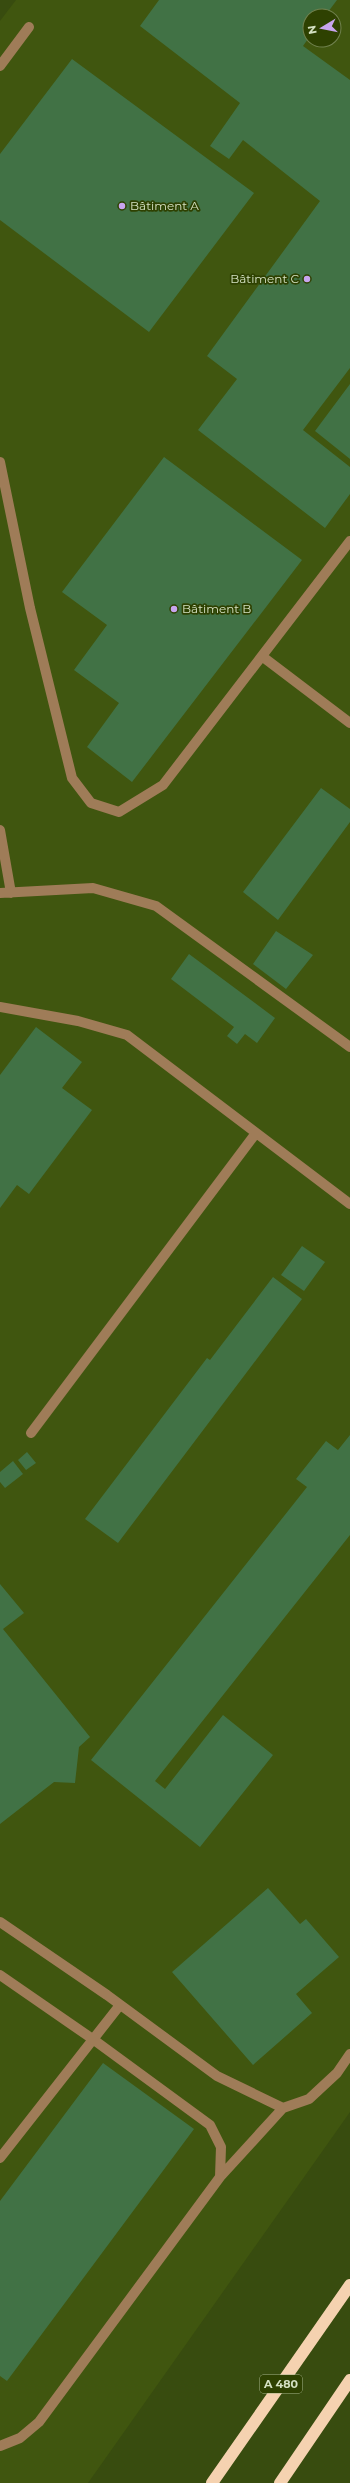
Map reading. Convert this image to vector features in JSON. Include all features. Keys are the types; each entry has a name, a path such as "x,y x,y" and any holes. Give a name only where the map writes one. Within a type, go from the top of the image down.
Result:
{"highway":[{"name":"A 480","path":"212,2483 350,2285"},
{"path":"280,2483 350,2380"}],"street":[{"path":"0,66 29,27"},
{"path":"0,462 30,608 72,778 91,803 119,812 163,785 263,657 350,541"},
{"path":"263,657 350,722"},
{"path":"0,830 11,893"},
{"path":"0,893 93,888 156,906 350,1047"},
{"path":"0,1007 78,1021 127,1035 350,1204"},
{"path":"31,1434 256,1133"},
{"path":"0,1922 120,2005 217,2076 283,2108"},
{"path":"0,1975 94,2040 210,2125 221,2148 220,2177"},
{"path":"0,2158 120,2005"},
{"path":"0,2446 20,2438 39,2422 220,2177 283,2108 309,2099 337,2073 350,2054"}],"shaded area":[{"path":"16,0 350,0 350,2112 88,2483 0,2483 0,21"}],"building":[{"name":"Bâtiment C","path":"159,0 337,0 331,8 302,8 302,48 306,48 350,80 350,368 303,430 350,467 350,494 325,528 198,430 237,379 207,356 320,201 243,140 229,159 210,146 240,103 140,26"},
{"name":"Bâtiment A","path":"72,59 254,193 149,332 0,220 0,154"},
{"path":"350,384 350,459 315,431"},
{"name":"Bâtiment B","path":"164,457 302,560 132,782 87,747 119,703 74,670 107,625 62,592"},
{"path":"321,788 350,809 350,822 278,920 243,892"},
{"path":"276,931 313,955 286,989 253,964"},
{"path":"189,954 275,1018 257,1043 245,1034 237,1044 227,1036 234,1027 171,979"},
{"path":"36,1027 82,1062 62,1088 92,1110 29,1194 17,1185 0,1208 0,1075"},
{"path":"302,1246 325,1262 304,1291 281,1275"},
{"path":"273,1277 302,1299 118,1543 85,1519 207,1358 210,1360"},
{"path":"350,1435 350,1535 155,1781 165,1789 223,1715 273,1755 200,1847 91,1760 307,1487 296,1479 326,1441 338,1450"},
{"path":"27,1452 36,1463 26,1470 18,1460"},
{"path":"13,1461 23,1474 5,1488 0,1482 0,1472"},
{"path":"0,1584 24,1613 3,1629 90,1737 79,1747 75,1783 54,1782 0,1824"},
{"path":"268,1888 300,1924 306,1919 339,1957 296,1994 312,2013 253,2065 172,1972"},
{"path":"103,2063 194,2129 7,2381 0,2376 0,2201"}],"place":[{"name":"Bâtiment A","path":"122,206"},
{"name":"Bâtiment C","path":"307,279"},
{"name":"Bâtiment B","path":"174,609"}]}
